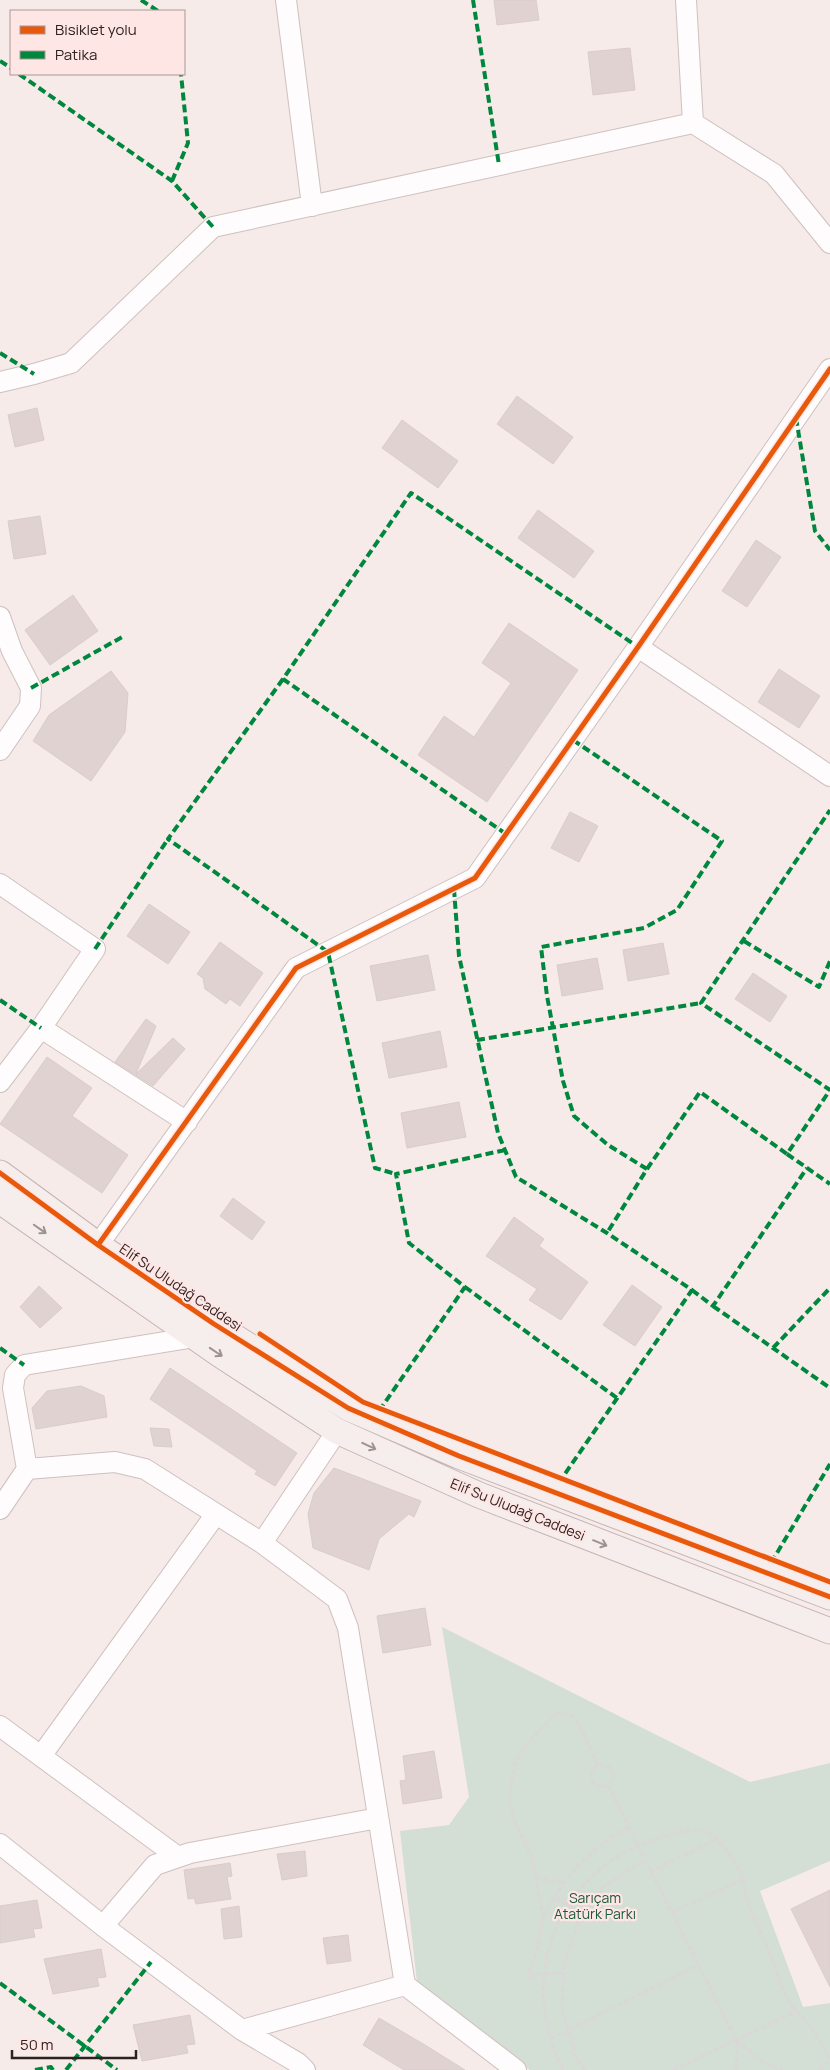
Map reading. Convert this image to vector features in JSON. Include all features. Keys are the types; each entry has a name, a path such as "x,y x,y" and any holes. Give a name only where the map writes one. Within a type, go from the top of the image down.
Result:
{"main road":[{"name":"Elif Su Uludağ Caddesi","path":"0,1173 98,1245 214,1324 348,1408 459,1456 830,1597"},
{"name":"Elif Su Uludağ Caddesi","path":"0,1201 195,1337 337,1431 479,1495 830,1630"}],"street":[{"path":"286,0 312,206"},
{"path":"686,0 693,123"},
{"path":"0,382 71,363 213,228 693,123 774,174 830,243"},
{"path":"98,1245 296,968 475,878 638,647 830,369"},
{"path":"0,617 12,651 31,688 30,706 0,750"},
{"path":"638,647 830,776"},
{"path":"0,884 95,949 41,1028 0,1082"},
{"path":"41,1028 186,1122"},
{"path":"0,1509 27,1469 12,1388 15,1375 24,1365 195,1337"},
{"path":"262,1544 337,1431"},
{"path":"27,1469 116,1462 144,1469 262,1544 337,1599 348,1628 405,1985 516,2070"},
{"path":"41,1756 216,1514"},
{"path":"0,1726 178,1857"},
{"path":"103,1926 155,1865 199,1851 378,1818"},
{"path":"0,1844 103,1926 242,2030 298,2063 305,2070"},
{"path":"242,2030 405,1985"}],"path":[{"path":"543,1918 532,1858 510,1804 510,1789 516,1760 532,1738 558,1713 571,1715 580,1726 598,1765"},
{"path":"598,1765 605,1765 612,1772 613,1779 608,1785 598,1786 592,1780 592,1773 598,1765"},
{"path":"608,1785 650,1872 737,2040 765,2063 782,2070"},
{"path":"564,1973 536,1974 529,1980 528,1974 538,1947 543,1918 564,1882 588,1857 619,1832 629,1827"},
{"path":"563,2070 550,2039 543,1999 544,1974 551,1941 568,1905 595,1872 612,1859 637,1844 684,1831 703,1831 717,1839 743,1879 746,1898 787,1998 810,2026 830,2059 820,2070"},
{"path":"650,1872 717,1839"},
{"path":"585,2070 577,2060 562,2009 564,1965 578,1923 604,1886 645,1860"},
{"path":"536,1875 552,1882 564,1882"},
{"path":"671,1913 743,1879"},
{"path":"554,1897 583,1915"},
{"path":"550,2039 698,1965"},
{"path":"673,2070 797,2011"},
{"path":"736,2070 737,2040"}],"green space":[{"name":"Sarıçam Atatürk Parkı","path":"442,1627 750,1782 830,1763 830,1861 760,1891 803,2007 830,2003 830,2070 530,2070 417,1982 400,1831 449,1825 469,1797"}],"building":[{"path":"494,0 536,0 539,20 497,25"},
{"path":"630,48 635,90 593,95 588,52"},
{"path":"517,396 573,437 553,464 497,424"},
{"path":"37,408 44,440 15,447 8,415"},
{"path":"402,420 458,461 438,488 382,448"},
{"path":"538,510 594,551 574,578 518,538"},
{"path":"40,516 46,554 14,559 8,521"},
{"path":"756,540 781,557 747,607 722,591"},
{"path":"73,595 98,631 50,665 25,630"},
{"path":"509,623 578,670 487,802 418,755 444,716 474,737 511,683 482,663"},
{"path":"779,669 820,696 799,728 758,702"},
{"path":"111,671 128,693 125,732 91,781 33,741 49,715"},
{"path":"570,812 598,826 579,862 551,848"},
{"path":"149,904 190,932 168,964 127,936"},
{"path":"220,942 263,973 240,1006 230,999 226,1004 205,989 203,978 197,974"},
{"path":"663,943 669,974 628,981 623,950"},
{"path":"428,955 435,990 377,1001 370,966"},
{"path":"597,958 603,989 562,996 557,965"},
{"path":"753,973 787,996 770,1022 735,999"},
{"path":"146,1019 156,1026 136,1074 173,1038 185,1049 153,1086 115,1062"},
{"path":"440,1031 447,1067 389,1078 382,1043"},
{"path":"47,1057 92,1088 72,1116 128,1155 102,1193 0,1124"},
{"path":"459,1102 466,1137 407,1148 401,1113"},
{"path":"233,1198 265,1222 252,1240 220,1216"},
{"path":"514,1217 544,1239 539,1246 588,1282 561,1320 529,1300 537,1289 486,1256"},
{"path":"632,1285 662,1307 635,1346 603,1325"},
{"path":"39,1286 62,1308 40,1328 20,1307"},
{"path":"170,1368 297,1453 275,1486 255,1474 257,1471 150,1399"},
{"path":"81,1386 104,1396 107,1417 36,1429 32,1408 47,1391"},
{"path":"150,1428 169,1429 172,1447 154,1446"},
{"path":"334,1468 421,1501 414,1517 409,1514 379,1539 369,1570 313,1548 308,1514 314,1493"},
{"path":"425,1608 431,1645 383,1653 377,1616"},
{"path":"434,1751 442,1798 403,1804 400,1781 406,1780 403,1756"},
{"path":"305,1851 307,1876 282,1880 277,1854"},
{"path":"230,1863 232,1876 227,1877 231,1899 196,1904 194,1898 188,1899 184,1870"},
{"path":"830,1890 830,1987 791,1909"},
{"path":"37,1900 42,1928 33,1929 35,1937 0,1943 0,1906"},
{"path":"239,1906 242,1937 224,1939 221,1909"},
{"path":"348,1935 351,1961 327,1964 323,1938"},
{"path":"101,1949 106,1977 97,1978 99,1986 53,1994 44,1959"},
{"path":"190,2015 195,2044 186,2045 188,2053 142,2061 133,2025"},
{"path":"379,2018 465,2070 404,2070 363,2045"}],"marked path":[{"path":"141,0 156,10"},
{"path":"473,0 499,165"},
{"path":"0,61 10,67"},
{"path":"20,75 172,181 213,227"},
{"path":"172,181 188,143 181,75"},
{"path":"0,353 34,374"},
{"path":"796,418 815,531 830,550"},
{"path":"506,834 283,679 411,493 638,647"},
{"path":"31,688 124,636"},
{"path":"283,679 168,839 328,952 375,1168 396,1174"},
{"path":"573,740 722,841 677,910 644,928 541,947 547,996 563,1081 574,1116 608,1145 647,1169 607,1233"},
{"path":"647,1169 700,1092 787,1154 830,1090 701,1003 830,810"},
{"path":"95,949 168,839"},
{"path":"454,889 459,956 498,1133 516,1177 607,1233 692,1290 560,1481"},
{"path":"744,941 819,987 830,961"},
{"path":"0,1000 41,1028"},
{"path":"477,1040 701,1003"},
{"path":"379,1411 465,1287 409,1243 396,1174 505,1150"},
{"path":"787,1154 830,1184"},
{"path":"692,1290 713,1306 807,1168"},
{"path":"465,1287 617,1398"},
{"path":"773,1348 830,1288"},
{"path":"713,1306 830,1388"},
{"path":"0,1348 24,1365"},
{"path":"771,1563 830,1464"},
{"path":"66,2070 151,1962"},
{"path":"0,1983 117,2070"},
{"path":"35,2070 51,2067 53,2070"}],"cycle path":[{"path":"98,1245 296,968 475,878 638,647 830,369"},
{"path":"0,1173 98,1245 214,1324 348,1408 459,1456 830,1597"},
{"path":"260,1334 363,1402 830,1582"}]}
